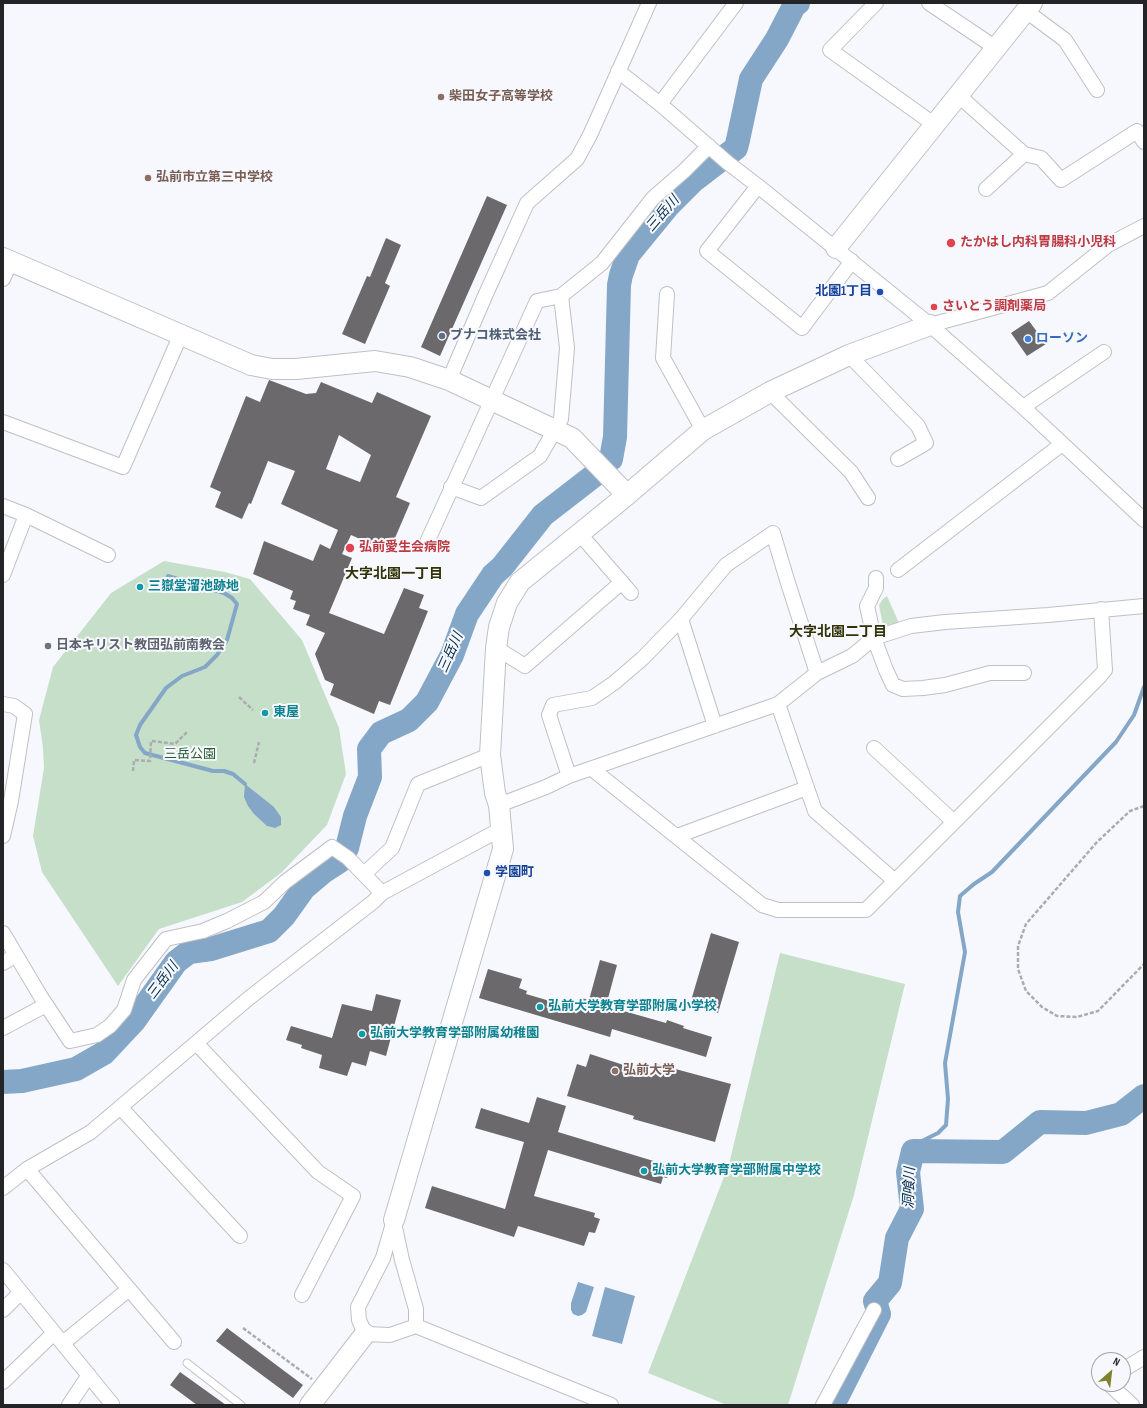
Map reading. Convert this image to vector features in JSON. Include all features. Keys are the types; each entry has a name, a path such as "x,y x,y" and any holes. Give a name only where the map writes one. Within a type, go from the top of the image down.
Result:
{"street":[{"path":"449,380 527,203 577,159 590,135 649,3"},
{"path":"660,104 736,3"},
{"path":"876,3 830,50 935,125"},
{"path":"929,3 996,48"},
{"path":"836,248 1029,7 1065,40 1097,90"},
{"path":"618,71 660,104 719,155 930,325 1023,407 1144,520"},
{"path":"958,96 1024,154 1041,158 1060,180 1137,131 1144,142"},
{"path":"986,189 1024,154"},
{"path":"428,540 537,301 560,296 602,263 653,198 684,171 719,155"},
{"path":"758,186 707,251 802,328 852,261"},
{"path":"365,1334 359,1320 358,1307 383,1258 503,849 498,804 490,755 496,648 499,627 507,603 520,582 627,495 703,430 770,392 849,355 930,325 1048,293 1108,244 1144,226"},
{"path":"3,279 7,259 252,365 272,369 375,361 410,367 449,380 572,438 627,495"},
{"path":"667,294 663,358 703,430"},
{"path":"451,487 481,498 540,456 561,419 567,348 560,296"},
{"path":"3,422 123,467 181,334"},
{"path":"1023,407 1104,352"},
{"path":"849,355 918,426 926,443 898,459"},
{"path":"770,392 851,472 868,498"},
{"path":"898,570 1062,444"},
{"path":"3,506 26,515 108,555"},
{"path":"3,575 26,515"},
{"path":"579,533 631,593"},
{"path":"569,776 549,715 553,705 592,698 614,683 643,658 681,619 726,565 773,533 817,673"},
{"path":"876,578 876,588 867,606 874,638 893,685 903,689 945,685 990,674 1024,673"},
{"path":"496,648 525,666 622,582"},
{"path":"498,804 546,787 569,776 778,704 817,673 852,656 874,638 911,626 1144,606"},
{"path":"592,769 762,905 778,910 866,910 1105,670 1101,609"},
{"path":"681,619 715,726"},
{"path":"3,704 14,706 25,714 11,801 3,836"},
{"path":"778,704 815,811 895,882"},
{"path":"874,748 954,822"},
{"path":"364,874 392,848 418,784 490,755"},
{"path":"677,836 807,788"},
{"path":"3,1188 27,1169 91,1132 249,998 373,902 382,893 501,829"},
{"path":"3,933 46,1005 70,1041 97,1035 110,1026 124,1010 134,980 166,940 203,931 227,921 264,902 285,882 332,847 348,858 382,893"},
{"path":"3,963 16,955"},
{"path":"3,1028 46,1005"},
{"path":"196,1043 318,1172 353,1196 302,1295"},
{"path":"121,1108 240,1236"},
{"path":"27,1169 174,1342"},
{"path":"394,1220 402,1260 416,1309 416,1326"},
{"path":"3,1270 112,1404"},
{"path":"3,1382 59,1338 129,1289"},
{"path":"3,1310 21,1292"},
{"path":"823,1405 874,1310"},
{"path":"365,1334 390,1335 416,1326 611,1405"},
{"path":"310,1405 365,1334"},
{"path":"1131,1365 1144,1357"},
{"path":"69,1405 89,1375"},
{"path":"1118,1392 1132,1405"}],"lane":[{"path":"187,1363 241,1405"}],"path":[{"path":"239,696 253,710"},
{"path":"133,771 134,760 150,761 151,741 175,744 187,732"},
{"path":"254,763 259,742"},
{"path":"1144,806 1130,811 1097,842 1026,924 1018,946 1018,969 1026,991 1042,1007 1057,1016 1077,1017 1098,1011 1144,964"},
{"path":"243,1328 324,1388"}],"green space":[{"name":"三岳公園","path":"164,561 225,572 250,579 302,640 339,728 346,774 327,825 281,873 242,902 159,929 118,986 42,872 33,836 44,768 39,720 53,667 111,593"},
{"path":"887,596 899,623 883,626 879,605"},
{"path":"780,953 905,984 854,1195 788,1405 727,1405 648,1373 729,1164"}],"water":[{"path":"245,784 274,807 281,817 281,825 275,828 267,826 254,814 244,797"},
{"path":"578,1282 594,1287 586,1312 578,1316 573,1314 571,1310 571,1303"},
{"path":"605,1287 635,1296 622,1344 592,1336"}],"building":[{"path":"487,196 507,205 440,356 421,347"},
{"path":"386,238 401,245 385,283 390,286 365,344 342,334 367,276 370,277"},
{"name":"ローソン","path":"1029,321 1046,344 1027,356 1011,333"},
{"path":"269,380 306,394 316,393 321,382 372,403 377,392 431,416 396,497 410,503 389,552 351,535 342,554 352,558 329,613 384,634 404,588 424,595 419,608 428,611 390,705 379,701 374,714 330,695 334,684 325,680 315,654 325,633 306,625 310,615 293,609 296,601 290,599 293,591 253,574 264,541 313,561 320,544 330,549 338,530 281,504 295,471 268,461 251,504 249,503 242,519 215,507 221,492 210,487 246,396 260,402","holes":["339,435 371,455 360,482 326,469"]},
{"path":"711,933 739,942 718,1013 690,1004"},
{"name":"弘前大学教育学部附属小学校","path":"600,960 617,965 606,1006 666,1023 667,1020 684,1026 683,1028 712,1037 706,1057 612,1029 610,1037 479,998 488,969 522,979 519,988 527,991 526,994 577,1009 581,998 589,1000"},
{"name":"弘前大学教育学部附属幼稚園","path":"376,994 401,1000 386,1056 370,1051 366,1066 352,1062 347,1076 319,1068 322,1055 301,1048 302,1045 286,1040 291,1026 332,1038 342,1004 372,1011"},
{"path":"590,1054 654,1075 657,1064 731,1084 715,1142 633,1119 634,1116 567,1096 577,1064 586,1067"},
{"name":"弘前大学教育学部附属中学校","path":"537,1097 566,1106 558,1132 670,1166 667,1178 663,1177 661,1184 548,1150 534,1196 595,1213 594,1217 600,1219 595,1233 589,1232 584,1246 518,1226 514,1237 425,1208 432,1186 505,1209 524,1142 475,1128 481,1108 529,1123"},
{"path":"227,1328 303,1385 293,1398 216,1341"},
{"path":"180,1372 226,1405 197,1405 170,1385"}],"waterway":[{"name":"三岳川","path":"611,459 615,437 619,285 628,255 669,205 693,181 736,148 751,79 777,39 794,6 798,3"},
{"name":"三岳川","path":"347,848 355,816 370,777 369,749 381,733 409,720 427,702 452,655 467,614 493,575 502,567 543,515 596,474"},
{"path":"168,576 224,593 232,598 237,604 227,640 217,655 205,667 182,676 166,688 140,725 136,735 140,747 145,753 213,771 224,771 233,774 245,784"},
{"path":"913,1151 920,1142 938,1133 946,1125 948,1099 945,1063 965,952 958,912 960,896 992,872 1116,742 1134,715 1144,687"},
{"name":"三岳川","path":"3,1082 22,1081 76,1069 104,1053 134,1021 176,962 189,952 211,949 269,931 284,916 304,888 323,872 340,861"},
{"name":"洞喰川","path":"833,1405 879,1314 875,1301 890,1283 897,1238 912,1209 908,1172 913,1151 1003,1152 1040,1122 1086,1123 1121,1114 1144,1096"}],"place":[{"name":"柴田女子高等学校","path":"441,97"},
{"name":"弘前市立第三中学校","path":"148,178"},
{"name":"たかはし内科胃腸科小児科","path":"951,243"},
{"name":"北園1丁目","path":"880,292"},
{"name":"さいとう調剤薬局","path":"934,307"},
{"name":"ブナコ株式会社","path":"442,336"},
{"name":"ローソン","path":"1028,339"},
{"name":"弘前愛生会病院","path":"350,548"},
{"name":"三嶽堂溜池跡地","path":"140,587"},
{"name":"日本キリスト教団弘前南教会","path":"48,646"},
{"name":"東屋","path":"265,713"},
{"name":"学園町","path":"487,873"},
{"name":"弘前大学教育学部附属小学校","path":"540,1007"},
{"name":"弘前大学教育学部附属幼稚園","path":"362,1034"},
{"name":"弘前大学","path":"615,1071"},
{"name":"弘前大学教育学部附属中学校","path":"644,1171"}],"district":[{"name":"大字北園一丁目","path":"394,574"},
{"name":"大字北園二丁目","path":"838,632"}]}
